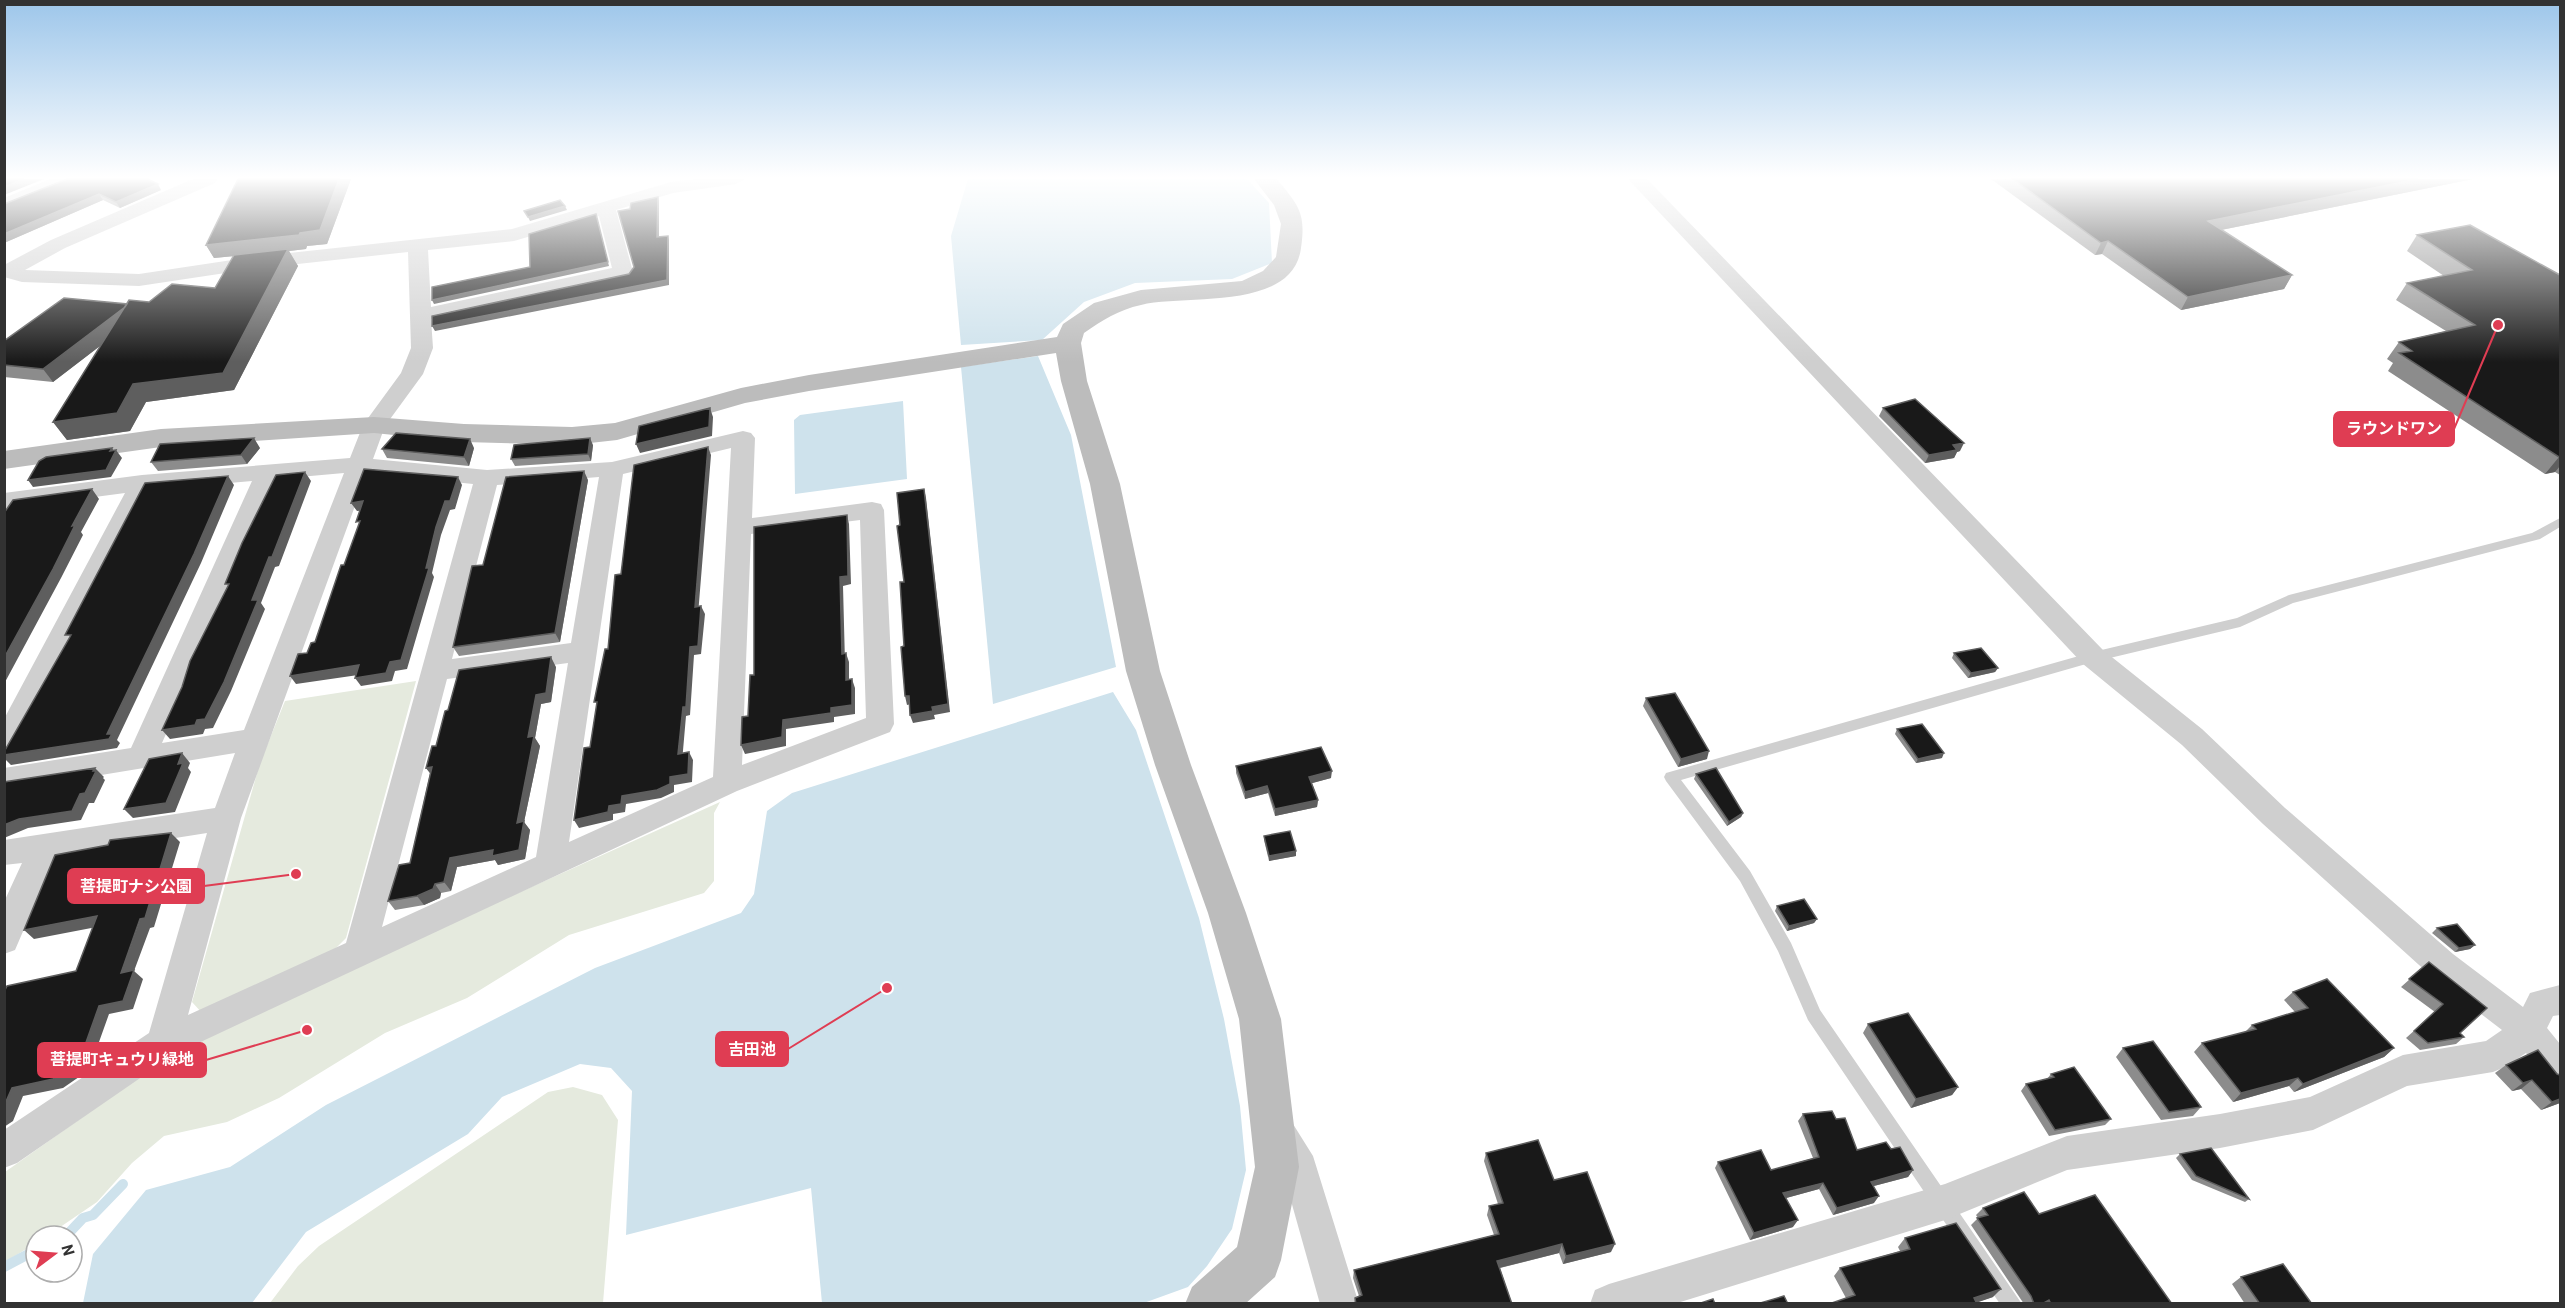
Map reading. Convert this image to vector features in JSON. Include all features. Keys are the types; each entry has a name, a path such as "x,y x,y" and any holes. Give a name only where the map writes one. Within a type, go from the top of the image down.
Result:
{"street":[{"path":"6,272 67,240"},
{"path":"6,272 22,276 140,280 252,263 470,240"},
{"path":"420,315 623,272 615,240"},
{"path":"1209,1304 1258,1260 1277,1167 1260,1019 1227,913 1173,765 1143,671 1105,484 1074,381 1068,343 1072,329 1103,308 1141,297 1242,288 1259,284 1272,276 1288,258 1291,240"},
{"path":"1694,240 2093,657 2192,737 2274,816 2441,964 2529,1031 2560,1070"},
{"path":"164,1043 226,818 255,739 374,425 412,374 422,348 418,246"},
{"path":"4,460 161,438 374,425 539,437 617,431 741,396 809,382 1068,343"},
{"path":"5,502 142,483 357,465 487,478 612,469 743,438 727,783"},
{"path":"550,865 612,469"},
{"path":"141,758 268,472"},
{"path":"359,954 487,478"},
{"path":"4,747 142,483"},
{"path":"4,1151 164,1043 727,783 879,724 872,510 738,528"},
{"path":"435,671 585,651"},
{"path":"4,780 255,739"},
{"path":"4,853 226,818"},
{"path":"4,940 44,847"},
{"path":"1609,1304 1945,1202 2067,1153 2220,1131 2313,1113 2403,1071 2493,1056 2529,1031 2542,1004 2560,1000"},
{"path":"1274,1126 1300,1170 1340,1304"}],"lane":[{"path":"2012,1304 1945,1202 1814,1015 1785,948 1745,876 1671,777 2093,657 2240,622 2289,600 2536,536 2560,522"}],"shaded area":[{"path":"416,681 346,938 333,951 202,1013 192,1002 260,763 285,701"},
{"path":"720,802 714,813 714,881 704,893 569,935 467,998 385,1033 279,1098 227,1122 164,1136 132,1163 97,1202 65,1224 24,1224 24,1250 5,1262 5,1172 166,1058 340,973"},
{"path":"573,1087 602,1095 618,1120 603,1303 270,1303 298,1266 319,1246 548,1092"}],"water":[{"path":"951,240 1271,240 1272,263 1232,279 1135,283 1084,302 1042,340 961,345"},
{"path":"1038,356 1071,435 1116,667 993,704 961,367"},
{"path":"903,401 907,479 795,494 794,420 800,415"},
{"path":"1113,692 1136,730 1199,918 1224,1019 1240,1106 1246,1170 1232,1229 1207,1266 1188,1287 1141,1304 822,1303 811,1188 626,1235 632,1091 611,1068 580,1064 502,1097 468,1134 306,1232 252,1303 83,1303 93,1254 146,1190 230,1167 326,1105 595,968 741,913 754,894 767,811 792,793"}],"building":[{"path":"208,240 252,240 206,245"},
{"path":"529,240 603,240 608,262 432,300 432,287 530,267"},
{"path":"626,240 668,240 667,280 432,326 432,316 629,274 634,267"},
{"path":"2097,240 2238,240 2292,275 2188,297 2108,241 2101,243"},
{"path":"2425,240 2497,240 2560,275 2560,457 2399,353 2412,351 2399,342 2475,325 2407,283 2472,270"},
{"path":"288,249 223,373 133,384 117,413 53,422 129,300 149,302 172,284 215,288 234,255"},
{"path":"64,298 127,304 43,369 4,365 4,341"},
{"path":"1915,399 1964,443 1953,445 1957,450 1929,455 1883,408"},
{"path":"710,408 709,427 636,444 639,426"},
{"path":"396,433 470,439 464,457 382,449"},
{"path":"254,438 241,455 151,462 160,444"},
{"path":"590,438 588,454 511,459 514,445"},
{"path":"708,447 695,607 701,606 698,646 690,647 686,707 683,707 678,754 689,752 688,774 670,777 670,784 657,790 622,796 621,804 609,806 608,812 574,820 584,748 590,747 597,702 594,702 605,649 608,649 615,575 621,574 634,465"},
{"path":"112,448 110,451 116,450 106,470 28,480 39,461 46,457"},
{"path":"364,469 458,477 450,501 445,501 436,527 426,568 429,568 401,660 390,662 386,673 355,678 359,665 290,676 298,654 307,653 311,643 315,642 341,565 344,565 360,521 356,522 363,501 351,503"},
{"path":"584,471 555,633 453,647 472,566 483,565 506,477"},
{"path":"305,472 272,557 269,557 252,600 258,600 224,682 205,719 197,720 195,725 162,730 182,687 190,661 229,584 225,584 242,543 276,475"},
{"path":"228,476 194,554 107,734 112,734 109,739 4,755 71,635 65,635 145,483"},
{"path":"92,489 53,569 4,658 4,513 13,500"},
{"path":"924,489 948,704 932,707 933,711 910,715 909,696 905,696 901,647 904,646 900,582 904,582 897,526 900,525 897,493"},
{"path":"847,515 848,576 840,577 842,654 846,653 846,680 852,679 852,705 831,708 831,713 783,720 782,737 741,745 742,717 748,716 750,675 754,675 754,527"},
{"path":"1981,648 1998,668 1971,673 1954,653"},
{"path":"551,657 546,693 536,695 528,737 534,736 517,823 524,821 519,850 492,856 493,850 450,858 444,882 435,884 433,889 417,896 388,901 399,865 410,863 432,767 426,768 432,746 436,746 459,670"},
{"path":"1675,693 1709,751 1681,759 1646,698"},
{"path":"1922,724 1944,753 1918,759 1897,729"},
{"path":"1321,747 1332,771 1309,777 1318,800 1275,809 1267,786 1245,792 1236,766"},
{"path":"182,753 178,764 183,763 166,803 124,809 149,759"},
{"path":"95,768 93,771 96,771 85,793 80,794 72,811 19,819 4,825 4,782"},
{"path":"1716,768 1743,813 1729,822 1696,774"},
{"path":"1290,831 1296,851 1269,856 1264,836"},
{"path":"171,833 145,918 140,919 121,973 134,970 123,1001 99,1006 79,1062 53,1079 12,1088 4,1106 4,992 7,986 76,971 97,916 24,930 55,855 108,845 110,840"},
{"path":"1804,899 1817,919 1789,926 1777,906"},
{"path":"2457,924 2475,945 2459,948 2437,928"},
{"path":"2429,962 2487,1008 2460,1033 2464,1037 2428,1043 2414,1031 2443,1004 2409,979"},
{"path":"2327,979 2394,1048 2303,1084 2298,1078 2241,1093 2202,1043 2256,1029 2252,1025 2308,1008 2293,992"},
{"path":"1908,1013 1958,1087 1916,1099 1868,1024"},
{"path":"2153,1041 2201,1107 2169,1112 2123,1048"},
{"path":"2538,1050 2560,1075 2560,1099 2552,1102 2532,1080 2523,1083 2506,1065"},
{"path":"2074,1067 2111,1119 2055,1130 2026,1084 2054,1077 2051,1074"},
{"path":"1832,1111 1836,1119 1845,1118 1857,1150 1886,1142 1891,1149 1900,1147 1913,1170 1871,1182 1879,1196 1837,1208 1823,1183 1783,1193 1798,1220 1754,1233 1718,1162 1761,1150 1771,1170 1819,1157 1803,1114"},
{"path":"1538,1140 1554,1180 1587,1172 1615,1244 1566,1256 1562,1244 1497,1261 1512,1304 1356,1304 1355,1298 1362,1295 1354,1270 1499,1234 1489,1206 1503,1203 1486,1153"},
{"path":"2211,1148 2249,1199 2196,1176 2180,1154"},
{"path":"2024,1192 2039,1214 2095,1195 2172,1304 2051,1304 2049,1300 2042,1304 2034,1304 2031,1296 1977,1218 1988,1215 1983,1208"},
{"path":"1956,1223 2001,1289 1974,1298 1977,1304 1829,1304 1855,1295 1840,1268 1910,1249 1905,1238"},
{"path":"2283,1264 2312,1304 2260,1304 2241,1277"},
{"path":"1784,1296 1788,1304 1757,1304"},
{"path":"1713,1299 1715,1304 1698,1304"}],"waterway":[{"path":"77,1224 83,1218 93,1215 123,1184"},
{"path":"4,1267 24,1256"}],"place":[{"name":"ラウンドワン","path":"2498,325"},
{"name":"菩提町ナシ公園","path":"296,874"},
{"name":"吉田池","path":"887,988"},
{"name":"菩提町キュウリ緑地","path":"307,1030"}]}
